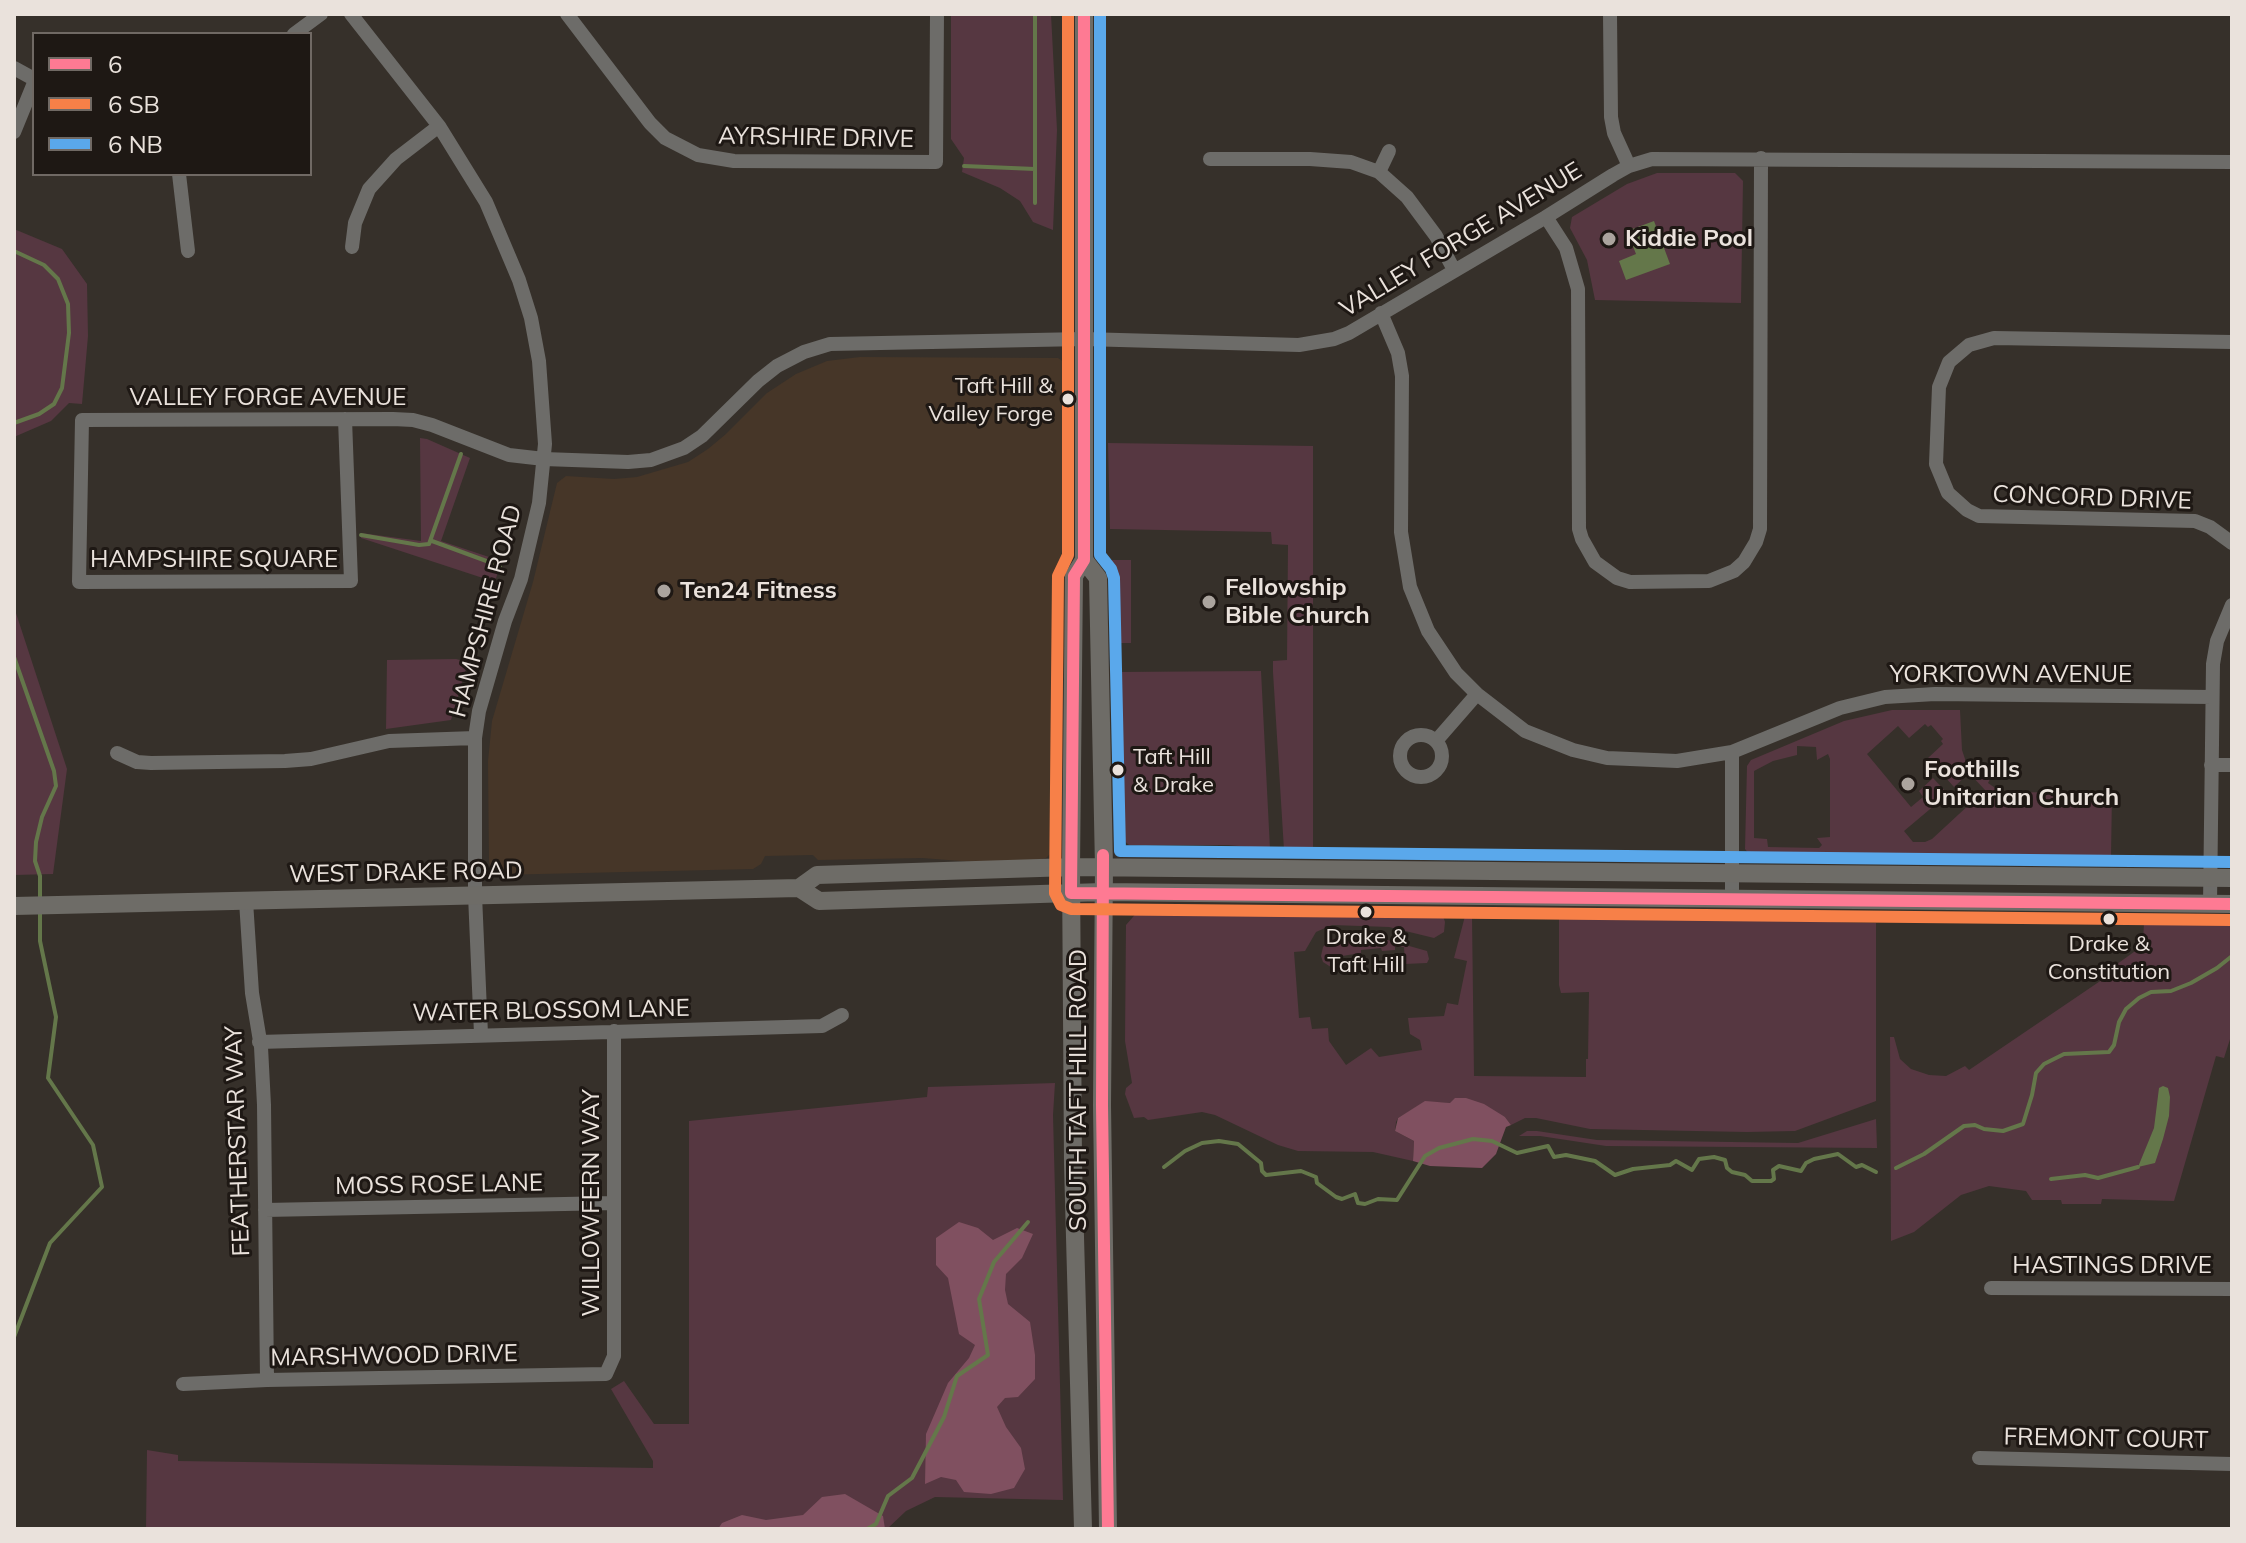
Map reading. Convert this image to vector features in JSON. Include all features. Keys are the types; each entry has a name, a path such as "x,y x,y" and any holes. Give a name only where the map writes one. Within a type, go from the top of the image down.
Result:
{"main road":[{"name":"SOUTH TAFT HILL ROAD","path":"1083,1529 1073,1164 1071,867 1074,576 1084,560 1084,14"},
{"name":"SOUTH TAFT HILL ROAD","path":"1084,560 1098,578 1104,867 1102,1105 1108,1529"},
{"name":"WEST DRAKE ROAD","path":"799,888 817,875 1071,867 2232,878"},
{"name":"WEST DRAKE ROAD","path":"18,906 799,888 819,901 1103,892 2232,904"}],"street":[{"path":"297,32 321,14"},
{"name":"HAMPSHIRE ROAD","path":"351,14 439,126 486,202 502,236 531,318 543,402 544,459 532,537 479,711 475,738 475,895 481,1034"},
{"name":"AYRSHIRE DRIVE","path":"567,14 650,123 665,138 698,155 734,161 936,162 937,14"},
{"path":"1610,14 1611,117 1614,133 1629,166"},
{"path":"14,68 32,80"},
{"path":"14,132 32,86"},
{"path":"352,247 355,223 369,189 396,159 439,126"},
{"path":"1379,172 1389,151"},
{"path":"1546,217 1566,248 1578,289 1579,529 1582,539 1595,562 1617,578 1630,582 1709,581 1734,571 1752,551 1760,529 1761,158"},
{"path":"1210,159 1351,162 1379,172 1407,197 1436,236 1454,270"},
{"name":"VALLEY FORGE AVENUE","path":"82,420 413,420 509,455 628,462 668,455 702,436 777,366 804,352 830,344 1084,339 1299,345 1334,339 1629,166 1652,159 2232,162"},
{"path":"179,176 188,251"},
{"name":"YORKTOWN AVENUE","path":"1381,313 1398,353 1402,376 1401,532 1410,587 1423,622 1441,653 1477,694 1525,731 1573,750 1607,758 1677,761 1732,752 1840,708 1885,697 1935,694 2212,697"},
{"name":"CONCORD DRIVE","path":"2232,342 1994,338 1969,345 1949,362 1939,387 1936,464 1948,493 1979,516 2195,521 2210,527 2232,543"},
{"name":"HAMPSHIRE SQUARE","path":"82,420 79,582 127,582 351,581 345,419"},
{"path":"2210,904 2212,697 2217,641 2232,605"},
{"path":"1436,741 1477,694"},
{"path":"117,753 137,762 151,763 285,761 311,759 389,741 475,738"},
{"path":"1732,752 1732,898"},
{"path":"2211,765 2232,765"},
{"name":"FEATHERSTAR WAY","path":"246,901 264,1105 267,1380"},
{"name":"WATER BLOSSOM LANE","path":"259,1042 822,1026 842,1015"},
{"name":"WILLOWFERN WAY","path":"606,1374 614,1356 614,1031"},
{"name":"MOSS ROSE LANE","path":"265,1210 614,1203"},
{"name":"HASTINGS DRIVE","path":"1991,1288 2232,1289"},
{"name":"MARSHWOOD DRIVE","path":"183,1384 606,1374"},
{"name":"FREMONT COURT","path":"1979,1458 2232,1464"}],"shaded area":[{"path":"951,14 1051,14 1057,130 1053,230 1033,222 1020,201 1000,188 962,172 964,158 951,139"},
{"path":"1657,173 1735,173 1743,181 1741,303 1595,300 1587,260 1570,228 1572,217 1627,184"},
{"path":"1654,221 1670,264 1626,280 1619,261 1636,254 1627,231"},
{"path":"14,229 62,249 87,284 88,336 82,404 69,403 51,421 14,437"},
{"path":"860,357 1058,358 1064,362 1066,604 1062,707 1054,748 1054,843 1051,853 1046,858 1036,860 974,862 922,858 818,860 813,855 765,856 761,864 753,869 497,875 491,870 489,862 488,761 492,721 533,582 557,483 566,476 637,477 688,462 726,434 767,393 796,374 827,361"},
{"path":"420,438 470,458 441,541 501,561 495,582 361,538 361,533 421,541"},
{"path":"1108,443 1313,446 1313,851 1284,850 1273,661 1287,660 1288,545 1272,544 1271,532 1110,529"},
{"path":"1112,560 1131,560 1131,643 1118,643 1118,672 1261,671 1270,849 1228,845 1129,845 1120,837 1117,819"},
{"path":"14,607 67,769 53,874 14,875"},
{"path":"456,659 468,662 451,720 386,729 387,660"},
{"path":"1892,710 1960,710 1962,750 1966,762 1991,777 1988,783 2001,792 2112,793 2111,857 1749,854 1745,849 1747,766 1751,760 1844,721","holes":["1925,724 1928,727 1931,725 1943,739 1943,744 1928,758 1954,787 1969,773 1985,790 1932,839 1913,842 1904,831 1948,794 1933,778 1919,791 1923,797 1911,807 1867,754 1898,726 1909,738","1797,746 1816,747 1817,760 1828,754 1830,759 1830,837 1817,838 1822,845 1819,848 1768,847 1767,839 1754,838 1754,771 1773,761 1797,755"]},
{"path":"1139,910 1443,916 1444,932 1434,938 1389,927 1332,925 1316,932 1305,951 1294,952 1299,1018 1310,1017 1312,1029 1328,1028 1329,1041 1346,1065 1371,1048 1379,1057 1422,1050 1420,1040 1410,1034 1408,1018 1444,1016 1447,1003 1458,1005 1467,961 1454,958 1465,916 1472,916 1474,1076 1586,1077 1589,992 1561,993 1559,916 1876,923 1876,1101 1795,1131 1747,1132 1590,1129 1536,1118 1525,1118 1511,1125 1505,1117 1450,1103 1425,1102 1396,1122 1395,1131 1414,1141 1413,1161 1373,1152 1298,1151 1202,1112 1148,1120 1144,1117 1134,1118 1125,1094 1132,1083 1125,1041 1126,925"},
{"path":"2144,923 2232,924 2232,1033 2224,1058 2216,1056 2174,1201 2102,1199 2101,1204 2062,1204 2061,1200 2032,1200 2026,1191 1989,1186 1961,1195 1914,1232 1891,1241 1890,1037 1894,1037 1900,1059 1911,1069 1946,1076 1965,1066 1969,1070 2115,971 2113,967 2138,949 2143,941"},
{"path":"1331,939 1388,940 1427,951 1429,959 1427,963 1405,964 1404,947 1382,951 1381,948 1361,950 1361,953 1336,957 1337,971 1323,962 1321,956 1323,947"},
{"path":"1055,1083 1053,1115 1063,1500 935,1497 906,1511 887,1529 146,1529 147,1450 178,1455 178,1461 653,1468 653,1461 611,1389 624,1381 654,1424 689,1424 689,1121 927,1097 928,1087"},
{"path":"2159,1088 2168,1088 2170,1097 2163,1139 2155,1163 2138,1167 2154,1128"},
{"path":"1455,1098 1484,1104 1505,1117 1511,1125 1506,1127 1496,1154 1482,1168 1430,1166 1413,1161 1414,1141 1395,1131 1398,1118 1425,1101 1450,1103"},
{"path":"1876,1119 1877,1148 1606,1146 1519,1136 1527,1131 1537,1131 1597,1140 1798,1143"},
{"path":"959,1222 978,1228 993,1240 1017,1228 1033,1234 1022,1258 1006,1274 1005,1290 1008,1304 1030,1322 1035,1379 1018,1397 1005,1398 997,1407 1021,1448 1025,1469 1014,1488 991,1494 964,1492 956,1480 941,1477 925,1484 926,1434 948,1383 969,1358 975,1345 959,1334 948,1278 936,1265 936,1238"},
{"path":"845,1494 883,1516 885,1529 718,1529 722,1523 742,1515 766,1520 803,1515 822,1497"}],"waterway":[{"path":"1035,14 1035,169"},
{"path":"964,166 1035,169 1035,203"},
{"path":"14,251 44,265 58,279 68,304 69,333 62,388 54,404 39,414 14,423"},
{"path":"361,535 429,544 461,454"},
{"path":"432,541 500,566"},
{"path":"14,657 54,771 56,786 42,817 36,842 40,899"},
{"path":"14,1337 50,1243 102,1187 93,1145 48,1078 56,1017 40,941 40,911"},
{"path":"1896,1168 1924,1154 1964,1126 2003,1131 2023,1124 2036,1073 2044,1064 2064,1054 2109,1052 2126,1009 2139,998 2151,992 2171,991 2191,983 2232,956"},
{"path":"1164,1167 1202,1143 1219,1141 1238,1144 1261,1163 1266,1175 1301,1171 1316,1177 1317,1183 1336,1197 1342,1199 1355,1194 1358,1203 1365,1204 1378,1199 1397,1200 1425,1156 1439,1148 1473,1139 1492,1141 1517,1153 1548,1146 1554,1157 1566,1155 1595,1161 1615,1175 1633,1169 1670,1165 1676,1161 1692,1170 1699,1159 1714,1157 1725,1160 1732,1172 1745,1175 1752,1181 1771,1181 1774,1179 1773,1170 1779,1166 1801,1171 1806,1163 1814,1159 1838,1154 1856,1167 1862,1165 1876,1172"},
{"path":"2051,1179 2085,1175 2098,1178 2138,1167"},
{"path":"867,1529 876,1524 888,1496 912,1478 944,1417 957,1376 988,1355 979,1299 994,1262 1028,1222"}],"transit line":[{"path":"1068,14 1068,555 1058,576 1055,893 1061,905 1071,909 2232,920"},
{"name":"6","path":"1084,14 1084,560 1074,576 1071,893 2232,904"},
{"path":"1100,14 1100,555 1114,578 1120,851 2232,862"},
{"name":"6","path":"1103,855 1102,1105 1108,1529"}],"place":[{"name":"Kiddie Pool","path":"1609,239"},
{"name":"Taft Hill & Valley Forge","path":"1068,399"},
{"name":"Ten24 Fitness","path":"664,591"},
{"name":"Fellowship Bible Church","path":"1209,602"},
{"name":"Taft Hill & Drake","path":"1118,770"},
{"name":"Foothills Unitarian Church","path":"1908,784"},
{"name":"Drake & Taft Hill","path":"1366,912"},
{"name":"Drake & Constitution","path":"2109,919"}]}
